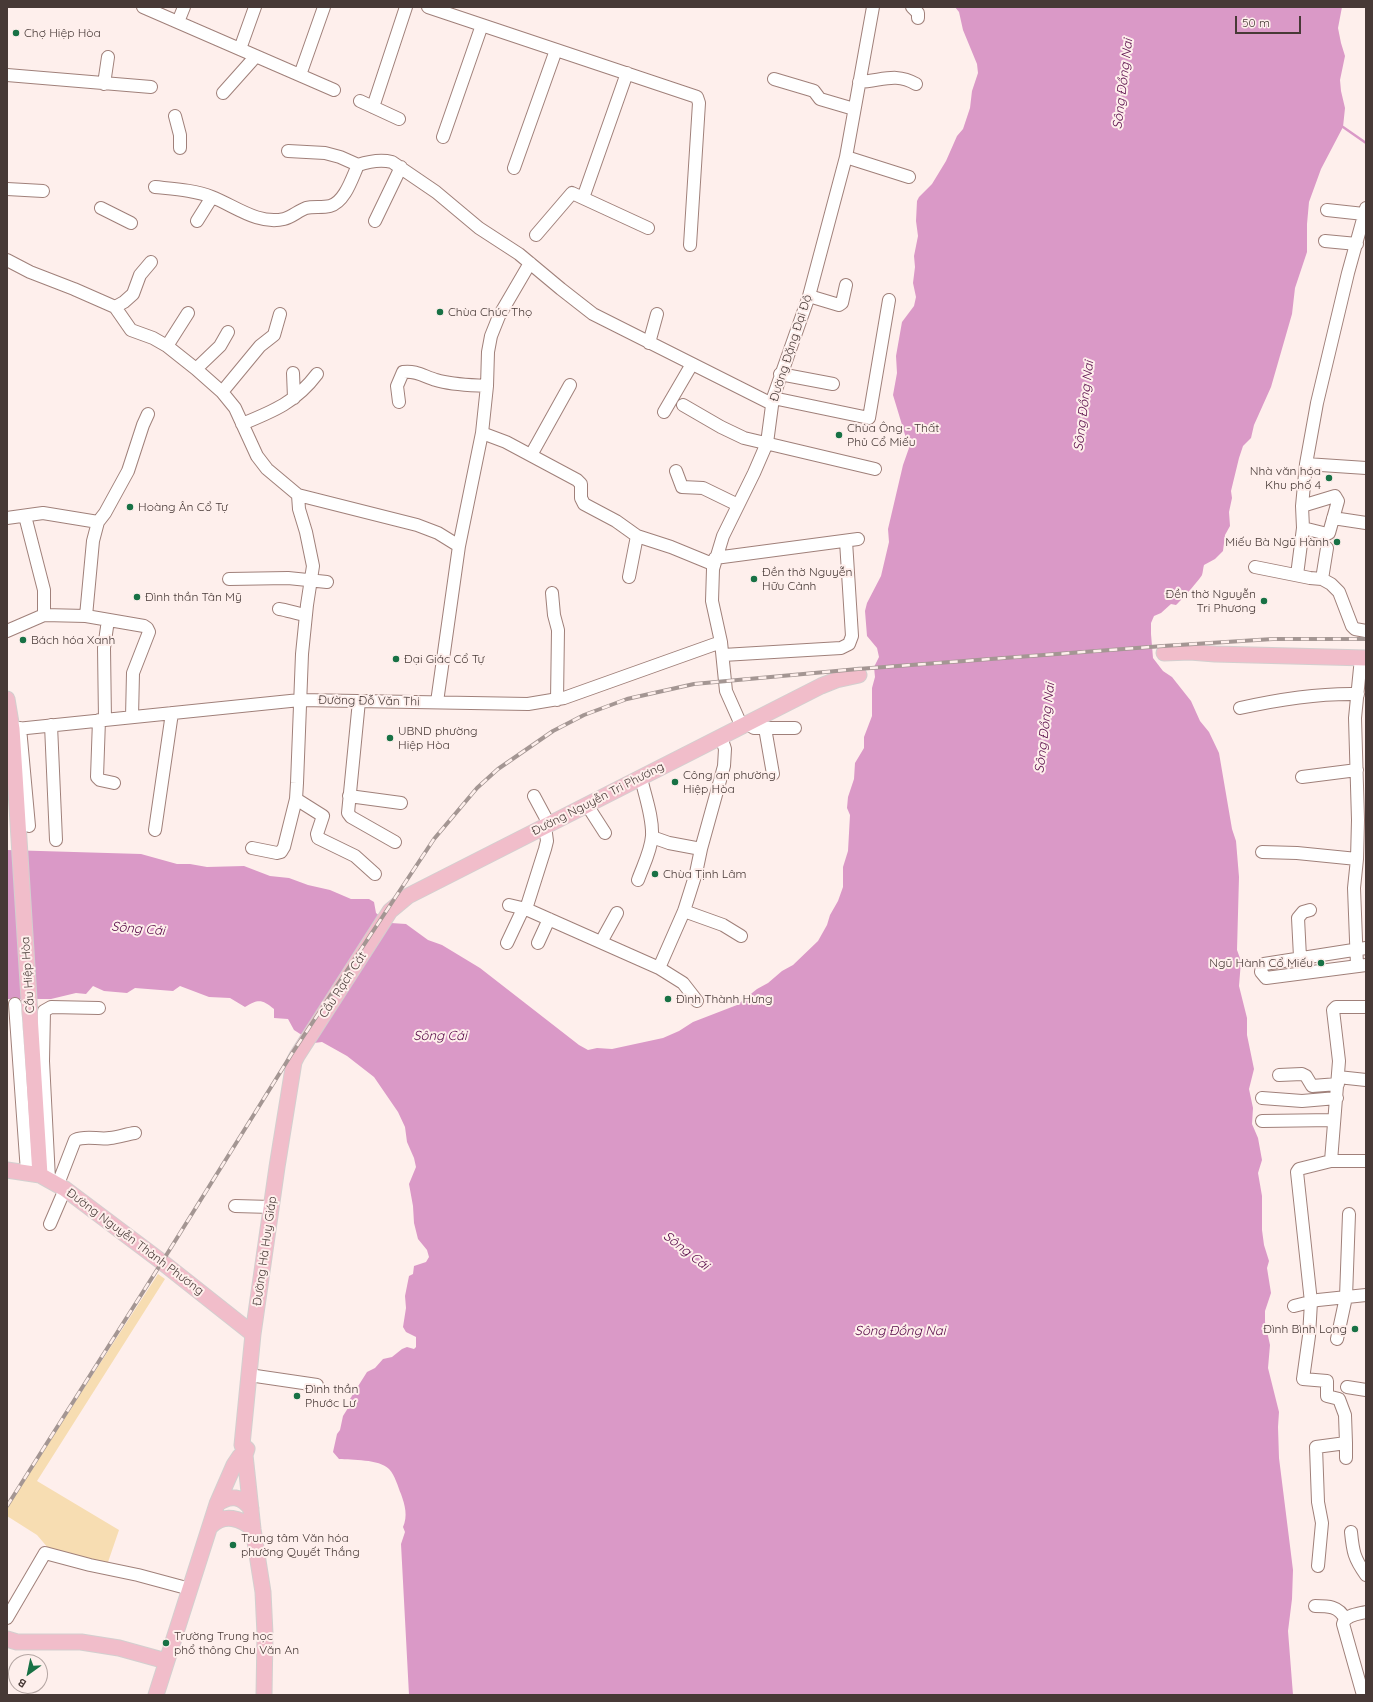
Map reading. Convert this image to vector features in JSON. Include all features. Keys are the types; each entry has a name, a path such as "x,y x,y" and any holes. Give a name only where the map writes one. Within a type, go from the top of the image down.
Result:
{"main road":[{"path":"1164,656 1191,658 1215,654 1363,658"},
{"name":"Đường Nguyễn Tri Phương","path":"390,911 408,896 810,692 836,680 859,677"},
{"name":"Cầu Hiệp Hòa","path":"7,699 13,729 39,1152 48,1180"},
{"name":"Cầu Rạch Cát","path":"296,1058 390,911"},
{"name":"Đường Hà Huy Giáp","path":"156,1695 217,1504 234,1465 242,1452 253,1334 292,1072 296,1058"},
{"path":"7,1170 48,1180"},
{"name":"Đường Nguyễn Thành Phương","path":"48,1180 179,1276 253,1334"},
{"path":"242,1452 263,1592 265,1634 264,1695"},
{"path":"217,1504 223,1499 230,1497 238,1498 246,1502 251,1509"},
{"path":"211,1526 218,1519 231,1518 244,1523 253,1529"},
{"path":"7,1639 17,1642 81,1642 119,1648 166,1661"}],"street":[{"path":"144,7 334,90"},
{"path":"178,22 184,7"},
{"path":"240,49 255,7"},
{"path":"300,75 324,7"},
{"path":"373,107 406,7"},
{"path":"428,7 697,97 698,103 690,245"},
{"name":"Đường Đặng Đại Độ","path":"744,725 726,691 721,642 711,591 712,560 767,443 772,401 780,374 809,296 846,157 873,7"},
{"path":"912,7 918,13 918,18"},
{"path":"443,137 482,25"},
{"path":"514,168 556,50"},
{"path":"104,84 108,56"},
{"path":"223,93 256,56"},
{"path":"583,198 627,73"},
{"path":"7,75 151,87"},
{"path":"859,82 876,81 895,77 906,79 916,84"},
{"path":"774,79 814,91 820,99 854,110"},
{"path":"360,101 398,119"},
{"path":"175,116 179,127 180,148"},
{"path":"288,151 325,153 340,156 358,165 372,161 384,160 401,167 442,196 479,228 520,254 561,289 594,314 648,343 772,401 869,418 889,300"},
{"path":"846,157 908,177"},
{"path":"156,187 186,191 212,197 254,217 274,220 284,219 307,208 331,206 337,202 342,197 358,165"},
{"path":"376,221 401,167"},
{"path":"7,189 43,192"},
{"path":"536,235 572,193 648,228"},
{"path":"197,221 212,197"},
{"path":"101,208 131,223"},
{"path":"1297,575 1303,528 1302,506 1306,464 1317,403 1348,273 1365,211 1327,210"},
{"path":"1325,241 1357,244"},
{"path":"7,260 30,272 115,307 131,330 168,346 222,392 235,408 257,456 267,469 298,495 417,525 438,534 459,546"},
{"path":"115,307 124,302 133,294 140,275 151,262"},
{"path":"437,702 459,546 482,433 487,386 488,352 491,336 499,316 530,263"},
{"path":"809,296 839,305 842,303 846,286"},
{"path":"168,346 188,312"},
{"path":"222,392 260,346 274,335 280,314"},
{"path":"648,343 657,314"},
{"path":"196,369 220,346 228,332"},
{"path":"664,412 692,364"},
{"path":"399,402 397,386 403,372 409,371 418,373 436,380 487,386"},
{"path":"293,373 294,398"},
{"path":"242,424 278,409 307,387 317,374"},
{"path":"780,374 833,384"},
{"path":"531,455 570,385"},
{"path":"683,405 721,427 744,438 875,469"},
{"path":"86,616 93,541 98,522 105,513 128,471 148,414"},
{"path":"482,433 506,442 580,481 581,501 584,504 616,521 637,536 712,560 858,539"},
{"path":"1306,464 1366,468"},
{"path":"676,471 682,487 703,488 738,505"},
{"path":"252,848 277,853 281,852 284,847 296,799 299,758 302,654 306,615 312,580 312,561 306,532 299,509 298,495"},
{"path":"1302,506 1334,496 1338,501 1330,531 1326,534 1303,528"},
{"path":"7,518 43,512 98,522"},
{"path":"25,516 44,590 44,615"},
{"path":"1333,518 1366,523"},
{"path":"629,577 637,536"},
{"path":"722,655 841,648 850,644 852,636 846,541"},
{"path":"1322,579 1327,548"},
{"path":"1255,567 1322,579 1331,584 1339,592 1352,626 1355,629 1366,631"},
{"path":"229,579 288,578 327,582"},
{"path":"552,593 554,615 558,630 557,700"},
{"path":"279,609 286,610 294,614 306,615"},
{"path":"7,630 44,615 86,616 144,626 147,628 149,632 133,673 132,717"},
{"path":"108,620 104,648 102,720 97,777 100,780 114,783"},
{"name":"Đường Đỗ Văn Thi","path":"13,729 300,700 528,704 557,700 721,642"},
{"path":"1361,948 1264,964 1261,972 1266,978 1361,966 1361,948 1354,888 1360,864 1362,802 1357,770 1360,743 1355,718 1363,658"},
{"path":"1240,708 1275,700 1311,695 1334,693 1358,694"},
{"path":"359,701 349,796 349,815 395,842"},
{"path":"155,830 172,713"},
{"path":"51,725 56,840"},
{"path":"744,725 754,728 795,728"},
{"path":"765,728 773,774"},
{"path":"13,729 29,826"},
{"path":"659,968 684,911 696,874 701,849 724,766 725,748 721,737"},
{"path":"1302,777 1357,770"},
{"path":"638,880 648,855 652,837 651,825 641,778"},
{"path":"349,796 401,804"},
{"path":"507,943 524,909 547,841 547,825 534,796"},
{"path":"296,799 323,816 317,834 318,838 355,856 375,874"},
{"path":"587,805 605,833"},
{"path":"652,837 669,843 701,849"},
{"path":"1262,852 1297,853 1360,864"},
{"path":"509,905 549,919 659,968 683,983 697,1001"},
{"path":"1300,958 1298,918 1303,912 1310,910"},
{"path":"684,911 723,925 742,936"},
{"path":"601,942 616,913"},
{"path":"538,943 549,919"},
{"path":"16,1004 48,1180"},
{"path":"50,1224 43,1061 44,1011 51,1007 99,1008"},
{"path":"1331,1161 1339,1061 1334,1010 1336,1007 1366,1007"},
{"path":"1279,1075 1302,1074 1306,1076 1312,1086 1338,1081 1366,1080"},
{"path":"1262,1098 1302,1100 1337,1098"},
{"path":"1262,1120 1334,1120"},
{"path":"48,1180 75,1140 82,1138 109,1139 135,1133"},
{"path":"1346,1458 1344,1413 1339,1399 1327,1396 1327,1381 1303,1380 1309,1336 1311,1302 1297,1172 1299,1169 1331,1161 1366,1160"},
{"path":"235,1206 271,1207"},
{"path":"1337,1339 1346,1297 1349,1214"},
{"path":"1294,1306 1311,1302 1366,1295"},
{"path":"249,1375 317,1385"},
{"path":"1347,1386 1366,1390"},
{"path":"1318,1566 1322,1523 1311,1447 1346,1443"},
{"path":"1351,1532 1353,1553 1356,1562 1366,1575"},
{"path":"7,1618 45,1552 90,1565 138,1575 190,1589"},
{"path":"1315,1606 1338,1609 1346,1619"},
{"path":"1363,1695 1343,1624 1346,1619 1366,1612"}],"shaded area":[{"path":"158,1274 165,1279 37,1481 119,1530 107,1565 49,1549 37,1535 7,1516 7,1507"}],"water":[{"name":"Sông Đồng Nai","path":"955,7 1342,7 1338,28 1345,56 1340,80 1345,108 1343,127 1321,169 1309,202 1307,252 1295,288 1292,314 1271,387 1254,425 1251,438 1243,446 1239,458 1231,491 1232,498 1229,512 1230,526 1225,535 1223,551 1215,559 1204,565 1201,577 1178,604 1171,604 1161,613 1154,616 1151,623 1153,658 1163,671 1172,677 1191,701 1200,721 1209,732 1219,753 1232,829 1236,841 1239,877 1237,950 1241,961 1239,986 1247,1018 1247,1035 1254,1069 1249,1089 1253,1108 1252,1124 1258,1138 1262,1160 1258,1173 1262,1196 1262,1230 1264,1245 1269,1261 1267,1268 1271,1293 1265,1311 1265,1322 1270,1345 1268,1368 1279,1412 1279,1458 1293,1570 1292,1599 1288,1631 1293,1695 409,1695 401,1544 405,1532 403,1527 406,1515 405,1506 393,1474 385,1466 379,1463 339,1459 333,1452 337,1434 340,1430 343,1416 348,1408 350,1399 367,1372 375,1368 383,1359 392,1357 402,1349 407,1347 414,1349 416,1347 416,1337 406,1332 403,1327 406,1308 405,1296 409,1276 413,1274 414,1266 426,1262 429,1257 427,1250 418,1239 414,1223 409,1184 416,1167 407,1142 405,1127 398,1112 374,1077 347,1056 322,1042 314,1043 294,1030 288,1019 274,1018 274,1009 266,1003 260,1001 245,1007 230,998 209,997 180,986 173,991 135,988 127,993 104,991 93,986 86,994 76,993 51,999 7,999 7,850 141,854 177,864 190,864 207,867 244,866 270,876 289,878 308,885 330,890 351,899 369,899 374,902 376,913 386,921 391,923 406,924 428,940 442,945 480,968 579,1045 588,1050 597,1048 612,1049 663,1038 679,1031 693,1022 737,1005 782,971 793,965 818,941 827,925 843,887 843,867 848,851 850,815 847,808 848,797 854,779 855,763 864,748 864,737 872,716 872,688 875,677 874,667 879,657 877,648 867,636 865,611 867,603 881,576 889,542 888,529 903,465 909,448 893,395 897,373 896,356 902,322 914,306 916,297 913,283 915,267 914,256 918,236 916,221 917,201 932,184 946,161 957,136 963,129 970,108 972,91 978,73 977,64 963,30 959,12"}],"waterway":[{"path":"1343,127 1366,143"}],"railway":[{"path":"7,1506 291,1055 434,839 477,788 498,769 553,731 584,715 627,699 694,684 858,669 1163,646 1273,639 1366,639"}],"place":[{"name":"Chợ Hiệp Hòa","path":"16,33"},
{"name":"Chùa Chúc Thọ","path":"440,312"},
{"name":"Chùa Ông - Thất Phủ Cổ Miếu","path":"839,435"},
{"name":"Nhà văn hóa Khu phố 4","path":"1329,478"},
{"name":"Hoàng Ân Cổ Tự","path":"130,507"},
{"name":"Miếu Bà Ngũ Hành","path":"1337,542"},
{"name":"Đền thờ Nguyễn Hữu Cảnh","path":"754,579"},
{"name":"Đình thần Tân Mỹ","path":"137,597"},
{"name":"Đền thờ Nguyễn Tri Phương","path":"1264,601"},
{"name":"Bách hóa Xanh","path":"23,640"},
{"name":"Đại Giác Cổ Tự","path":"396,659"},
{"name":"UBND phường Hiệp Hòa","path":"390,738"},
{"name":"Công an phường Hiệp Hòa","path":"675,782"},
{"name":"Chùa Tịnh Lâm","path":"655,874"},
{"name":"Ngũ Hành Cổ Miếu","path":"1321,963"},
{"name":"Đình Thành Hưng","path":"668,999"},
{"name":"Đình Bình Long","path":"1355,1329"},
{"name":"Đình thần Phước Lư","path":"297,1396"},
{"name":"Trung tâm Văn hóa phường Quyết Thắng","path":"233,1545"},
{"name":"Trường Trung học phổ thông Chu Văn An","path":"166,1643"}],"water label":[{"name":"Sông Cái","path":"138,929"},
{"name":"Sông Cái","path":"440,1036"},
{"name":"Sông Cái","path":"686,1251"}]}
